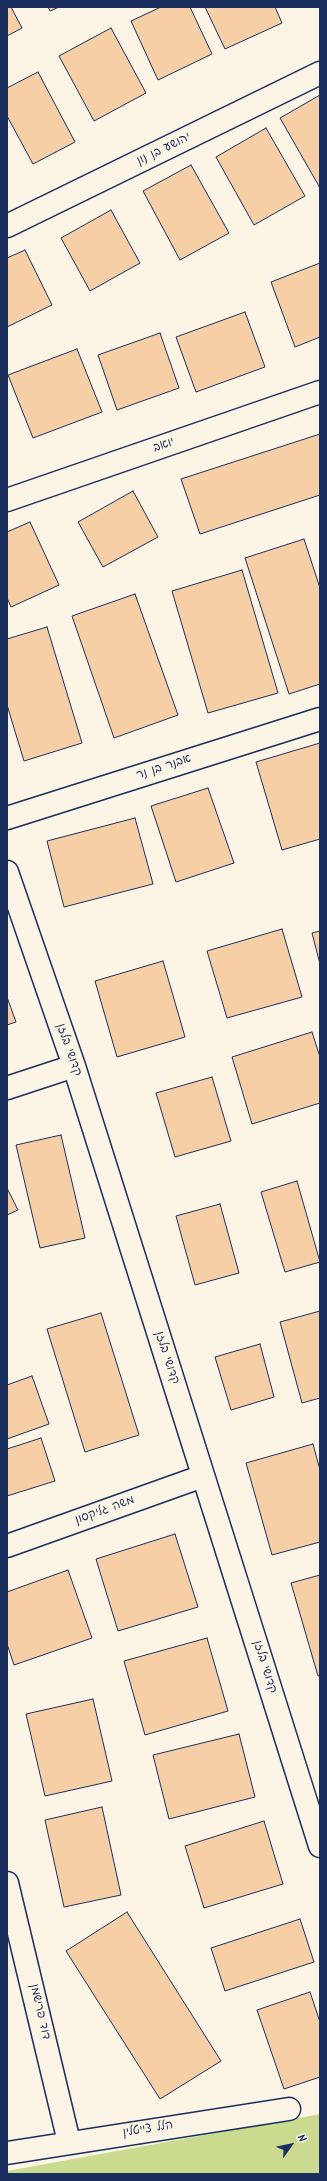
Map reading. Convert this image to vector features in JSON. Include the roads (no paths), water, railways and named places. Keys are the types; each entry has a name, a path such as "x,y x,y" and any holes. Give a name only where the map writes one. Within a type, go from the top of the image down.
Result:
{"street":[{"name":"יהושע בן נון","path":"7,226 320,73"},
{"name":"יואב","path":"7,500 320,392"},
{"name":"אבנר בן נר","path":"7,818 320,719"},
{"name":"קדושי בלזן","path":"7,872 74,1066 320,1846"},
{"path":"7,1088 74,1066"},
{"name":"משה גליקסון","path":"7,1546 203,1476"},
{"name":"דוד פרישמן","path":"7,1883 69,2142"},
{"name":"הלל צייטלין","path":"7,2153 69,2142 289,2109"}]}
